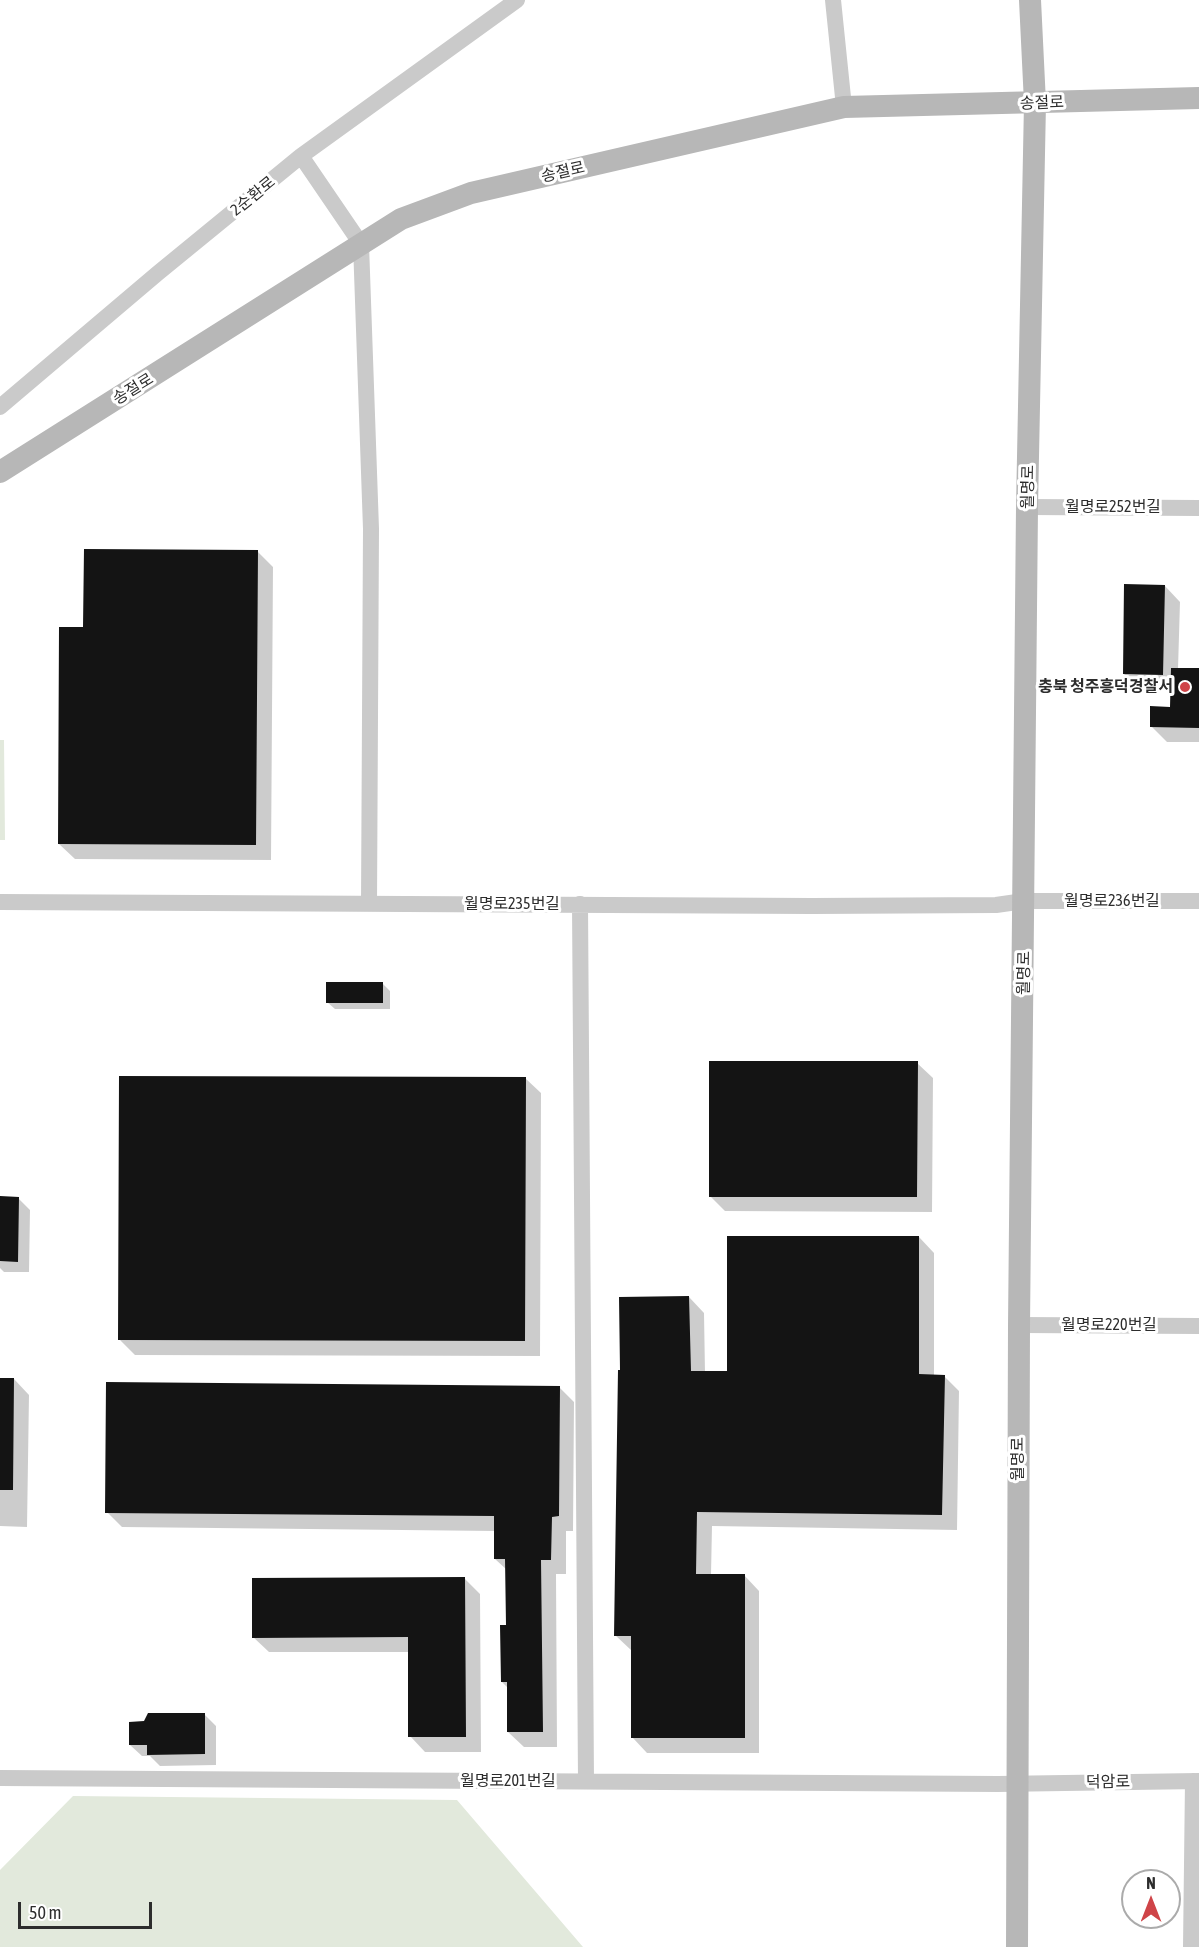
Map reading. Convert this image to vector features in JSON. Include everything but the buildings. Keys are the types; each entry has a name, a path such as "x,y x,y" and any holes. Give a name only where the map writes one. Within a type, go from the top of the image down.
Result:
{"street":[{"name":"2순환로","path":"0,407 301,156 518,0"},
{"path":"833,0 844,107"},
{"name":"월명로","path":"1017,1947 1019,1325 1027,507 1035,103 1030,0"},
{"name":"송절로","path":"0,472 401,219 471,194 844,107 1199,98"},
{"path":"301,156 361,244 371,529 369,903"},
{"name":"월명로252번길","path":"1027,507 1199,508"},
{"name":"월명로235번길","path":"0,902 985,905 1024,901"},
{"name":"월명로236번길","path":"1024,901 1199,902"},
{"path":"580,904 586,1781"},
{"name":"월명로220번길","path":"1019,1325 1199,1326"},
{"name":"월명로201번길","path":"0,1778 1016,1784"},
{"path":"1191,1947 1195,1891 1196,1781"},
{"name":"덕암로","path":"1016,1784 1196,1781"}],"shaded area":[{"path":"0,740 4,740 5,840 0,840"},
{"path":"73,1796 457,1800 583,1947 0,1947 0,1870"}],"place":[{"name":"충북 청주흥덕경찰서","path":"1185,687"}]}
